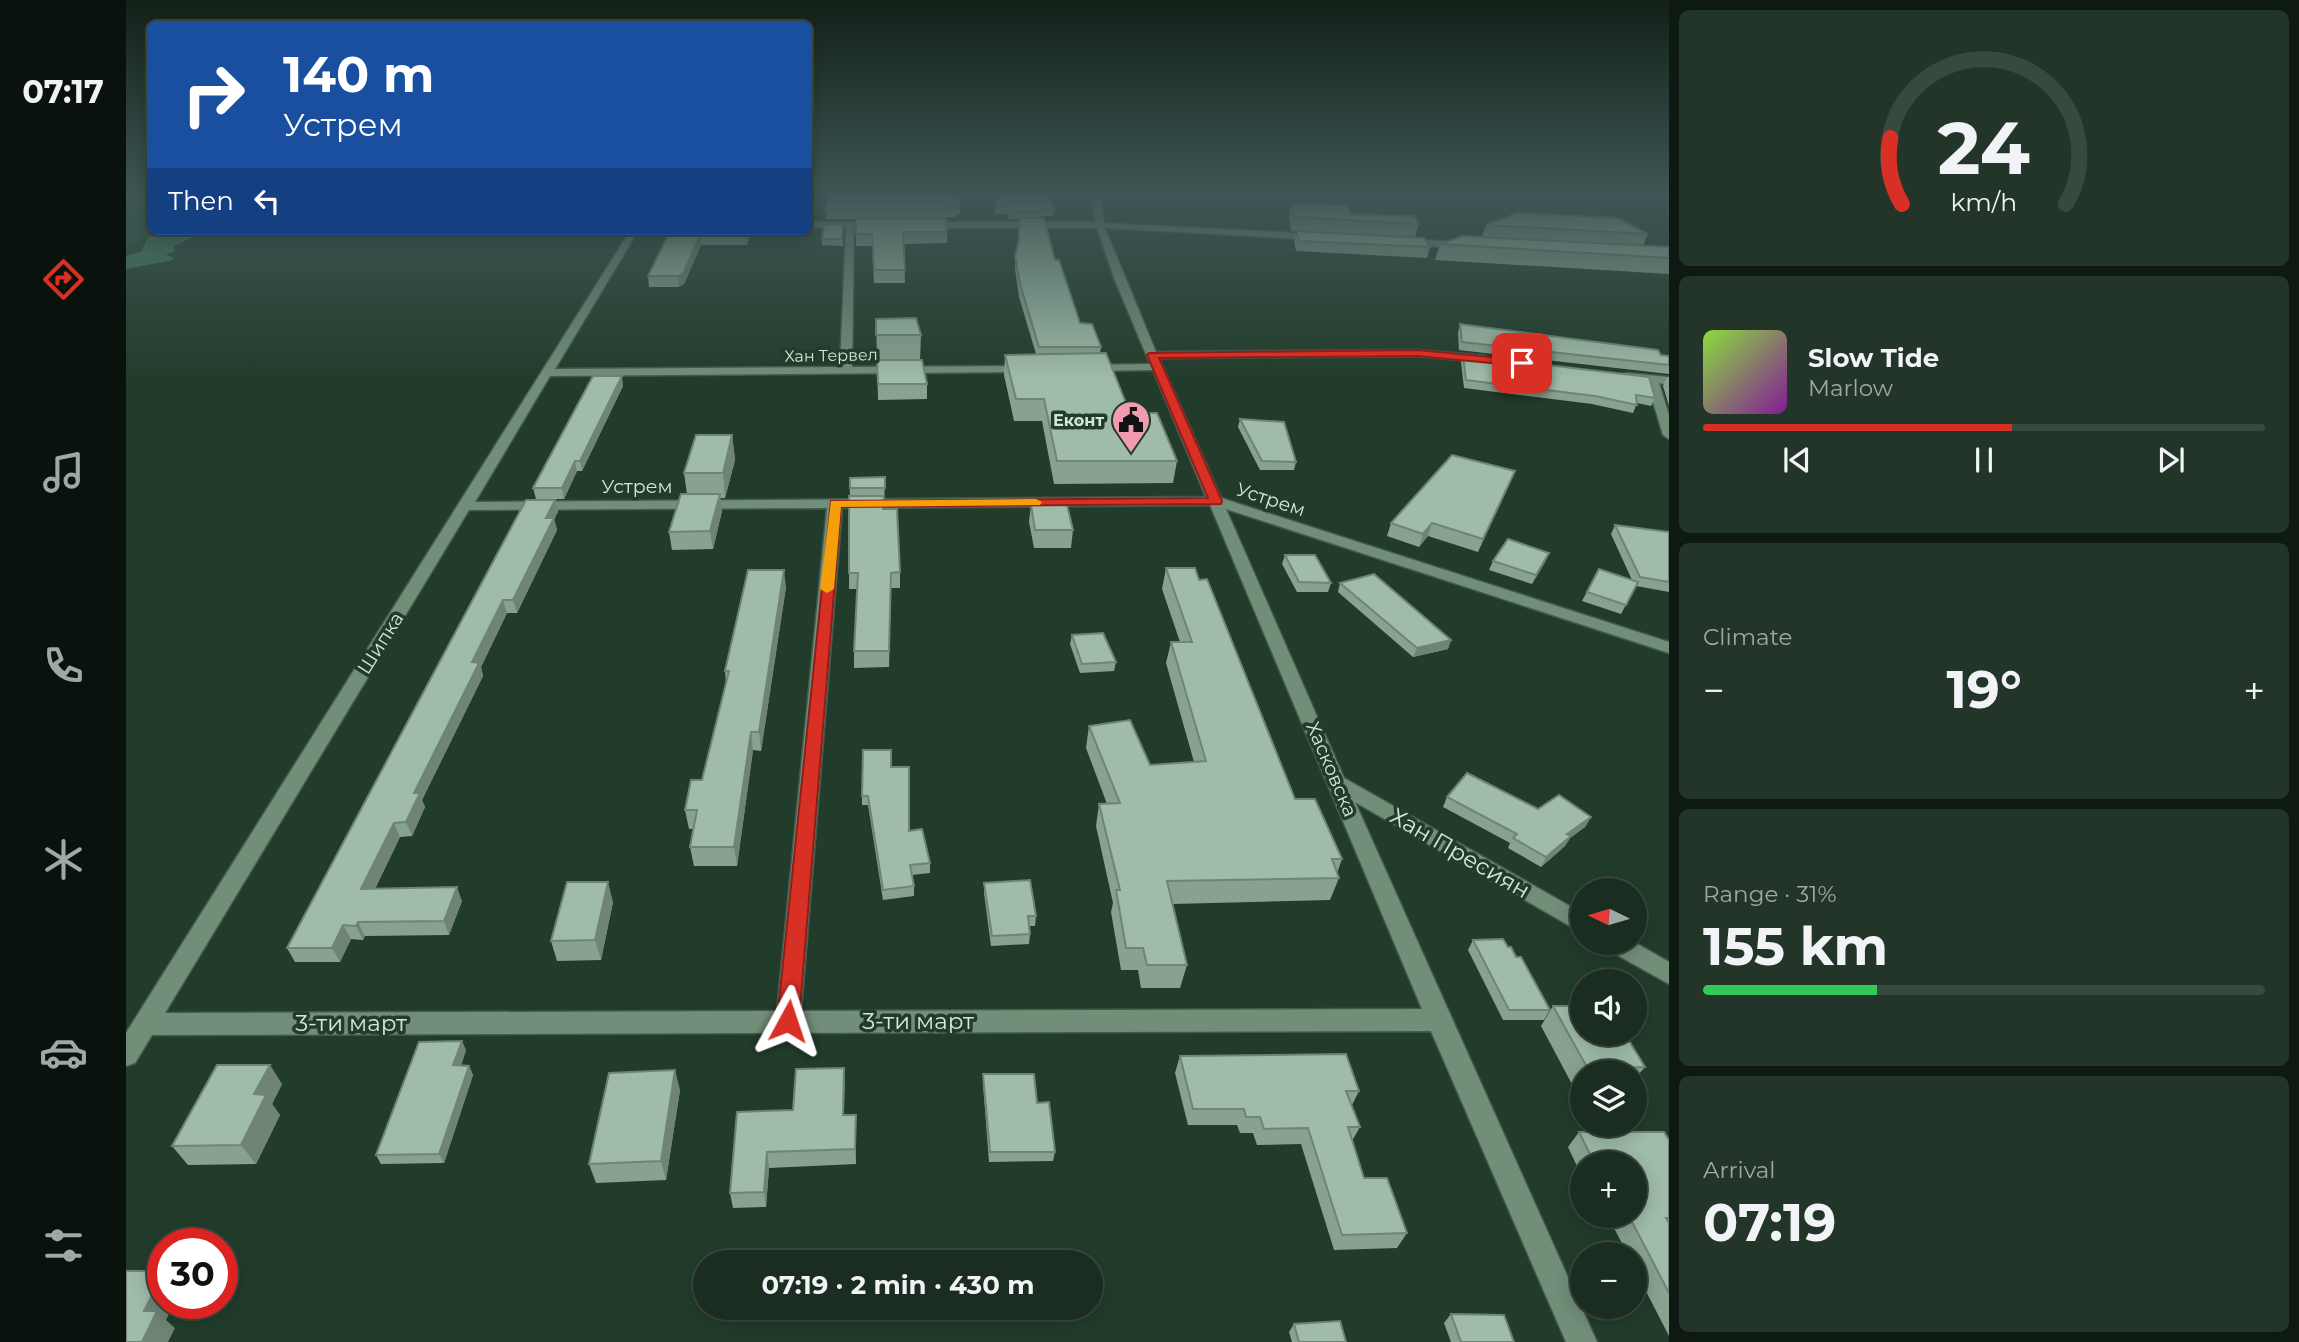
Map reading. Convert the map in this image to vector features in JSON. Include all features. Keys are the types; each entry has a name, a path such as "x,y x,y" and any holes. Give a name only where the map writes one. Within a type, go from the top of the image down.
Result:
{"street":[{"name":"Шипка","path":"126,1055 620,255"},
{"path":"846,371 849,255"},
{"name":"Хасковска","path":"1110,255 1439,1020 1582,1342"},
{"path":"1076,368 1155,361 1417,353 1497,360"},
{"name":"Хан Тервел","path":"547,373 1035,369"},
{"path":"1613,374 1669,381"},
{"path":"1652,379 1669,435"},
{"name":"Устрем","path":"465,506 1216,501 1669,648"},
{"path":"788,1021 835,503"},
{"name":"Хан Пресиян","path":"1338,783 1570,917"},
{"path":"1638,956 1669,974"},
{"name":"3-ти март","path":"145,1024 1439,1020"}],"shaded area":[{"path":"167,255 174,258 126,269 126,256"}],"building":[{"path":"658,255 691,255 683,274 648,276"},
{"path":"873,255 904,255 905,270 874,270"},
{"path":"1054,255 1055,260 1059,260 1080,323 1092,324 1101,347 1039,347 1020,284 1015,256"},
{"path":"1614,255 1669,255 1669,258"},
{"path":"916,318 921,335 876,335 876,319"},
{"path":"1460,324 1658,350 1661,355 1669,356 1669,365 1462,342"},
{"path":"1106,353 1130,413 1157,413 1177,461 1057,461 1044,399 1016,399 1005,355"},
{"path":"1463,355 1649,377 1655,398 1636,395 1637,405 1595,396 1466,380"},
{"path":"877,360 922,360 927,384 878,384"},
{"path":"593,376 622,376 580,461 575,461 562,488 533,488"},
{"path":"1240,419 1284,422 1296,462 1262,461"},
{"path":"696,435 732,435 723,473 684,473"},
{"path":"1452,455 1515,471 1483,539 1432,523 1423,534 1391,523"},
{"path":"885,477 885,488 850,488 850,478"},
{"path":"681,494 720,494 710,531 669,532"},
{"path":"849,496 884,496 883,509 897,509 900,572 891,573 889,651 854,651 858,573 849,573"},
{"path":"526,500 555,500 546,518 554,518 513,600 503,600 472,662 479,663 414,793 420,793 406,822 394,823 361,889 457,887 444,921 358,922 356,926 343,925 332,948 287,948"},
{"path":"1031,505 1067,505 1073,530 1035,530"},
{"path":"1615,525 1669,532 1669,582 1640,577"},
{"path":"1508,539 1549,553 1536,575 1493,561"},
{"path":"1285,555 1315,555 1331,583 1299,582"},
{"path":"1166,568 1195,568 1199,580 1207,579 1295,799 1315,799 1342,859 1332,859 1339,878 1167,881 1187,965 1147,965 1143,948 1126,948 1116,890 1120,890 1099,804 1120,803 1089,726 1130,720 1150,765 1206,761 1171,642 1192,642"},
{"path":"1599,569 1638,582 1626,605 1587,592"},
{"path":"748,570 784,570 759,732 751,732 734,847 690,847 697,810 685,810 691,780 702,780 729,671 725,671"},
{"path":"1374,574 1451,640 1417,648 1340,583"},
{"path":"1103,633 1116,662 1082,664 1072,635"},
{"path":"863,750 891,750 891,767 909,767 909,831 922,829 930,863 910,865 914,886 883,890 868,796 862,796"},
{"path":"1467,773 1538,809 1559,795 1591,817 1567,834 1571,836 1546,857 1513,838 1517,834 1447,797"},
{"path":"1030,880 1036,916 1028,916 1030,934 992,936 984,883"},
{"path":"567,882 608,882 595,940 551,941"},
{"path":"1503,939 1516,957 1521,957 1550,1010 1509,1010 1473,940"},
{"path":"1553,1006 1570,1006 1570,1037"},
{"path":"462,1041 453,1065 469,1066 439,1154 376,1155 419,1042"},
{"path":"1575,1046 1632,1046 1641,1060 1583,1060"},
{"path":"1346,1054 1359,1091 1346,1091 1360,1127 1348,1127 1364,1178 1387,1178 1407,1233 1342,1235 1308,1128 1264,1129 1260,1117 1246,1117 1244,1109 1193,1109 1180,1056"},
{"path":"217,1065 270,1065 254,1094 266,1095 241,1145 172,1146"},
{"path":"844,1068 843,1115 856,1115 855,1149 767,1152 764,1192 730,1193 737,1112 793,1110 796,1069"},
{"path":"675,1070 661,1161 589,1164 609,1073"},
{"path":"983,1074 1034,1074 1037,1103 1049,1102 1055,1152 990,1152"},
{"path":"1647,1132 1664,1132 1669,1140 1669,1218 1666,1218 1669,1223 1669,1293 1647,1251 1647,1242 1643,1242 1635,1228 1647,1228 1647,1151 1588,1151 1582,1137 1647,1137"},
{"path":"126,1271 147,1271 147,1305 144,1311 147,1311 147,1319 153,1319 142,1342 126,1342"},
{"path":"1451,1314 1504,1315 1514,1342 1461,1342"},
{"path":"1340,1321 1346,1342 1299,1342 1294,1324"}],"slow traffic":[{"path":"827,589 835,503 1036,502"}],"place":[{"name":"Еконт","path":"1131,454"}],"route":[{"path":"788,1021 835,503 1216,501 1152,355 1417,353 1522,363"}]}
